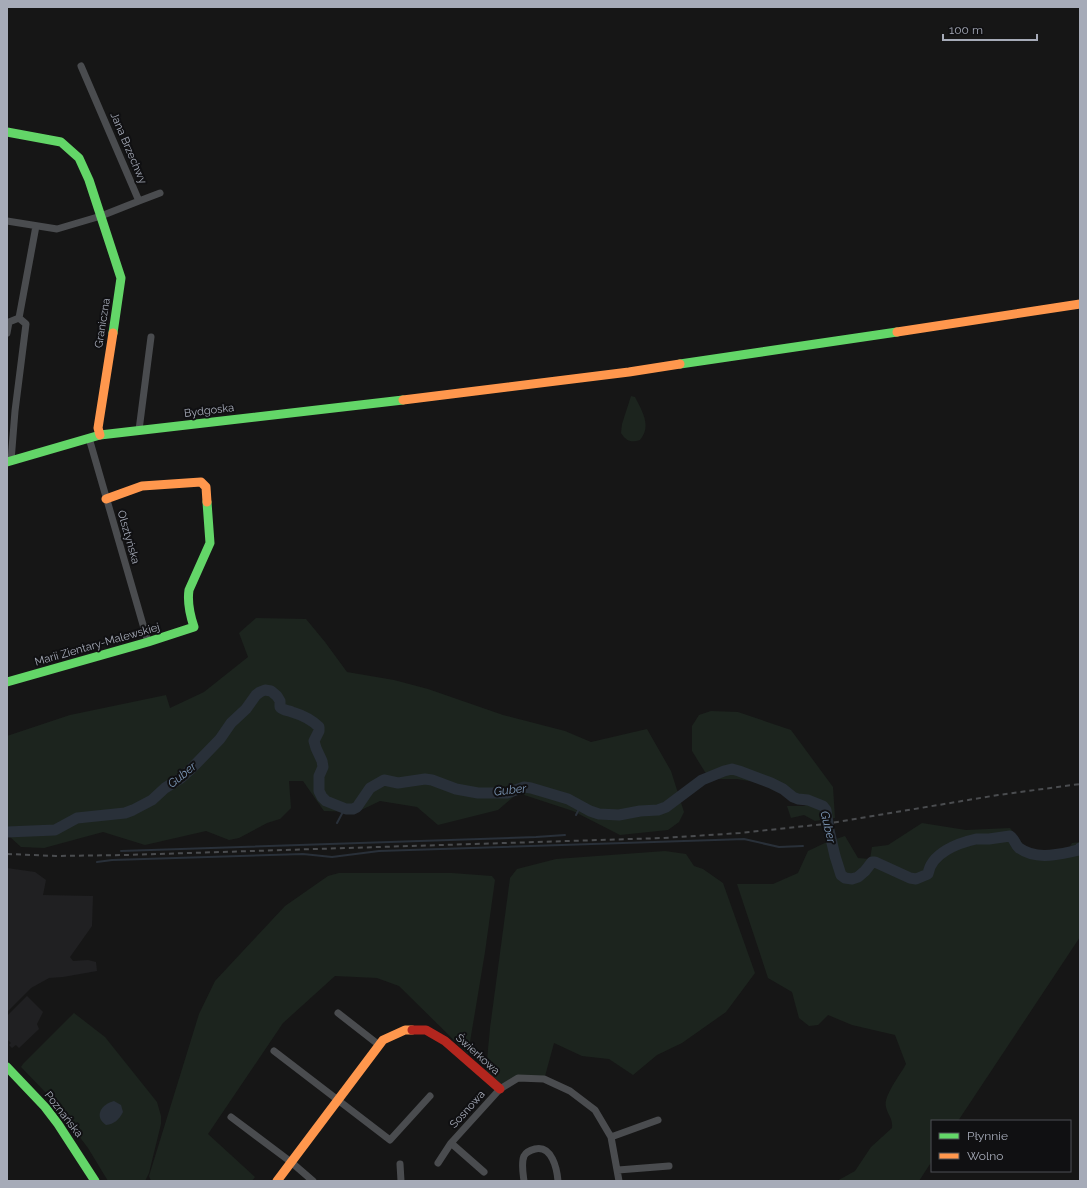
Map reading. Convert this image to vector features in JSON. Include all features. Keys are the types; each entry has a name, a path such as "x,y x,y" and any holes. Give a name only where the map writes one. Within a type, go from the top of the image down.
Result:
{"street":[{"name":"Jana Brzechwy","path":"7,221 57,229 101,216 140,201 81,66"},
{"name":"Graniczna","path":"7,132 60,142 79,158 89,180 121,278 98,428 100,435"},
{"path":"140,201 160,193"},
{"path":"19,318 36,226"},
{"name":"Bydgoska","path":"9,462 28,455 100,435 472,392 629,372 1080,304"},
{"path":"7,332 9,322 19,318"},
{"path":"9,462 26,324 19,318"},
{"path":"139,430 151,337"},
{"name":"Olsztyńska","path":"89,438 148,642"},
{"name":"Marii Zientary-Malewskiej","path":"7,682 194,628 188,609 187,598 189,590 210,543 206,487 201,482 142,486 106,499"},
{"path":"338,1013 379,1045"},
{"name":"Świerkowa","path":"277,1181 383,1040 405,1030 426,1030 445,1040 500,1089 518,1078 544,1079 570,1091 595,1110 611,1137 619,1181"},
{"path":"274,1051 390,1140 430,1096"},
{"name":"Poznańska","path":"7,1067 45,1107 58,1124 95,1181"},
{"name":"Sosnowa","path":"438,1163 451,1143 500,1089"},
{"path":"231,1118 291,1162 313,1181"},
{"path":"611,1137 658,1120"},
{"name":"Sosnowa","path":"451,1143 484,1172"},
{"path":"524,1181 524,1156 527,1152 538,1148 545,1150 550,1155 557,1172 558,1181"},
{"path":"400,1164 401,1181"},
{"path":"618,1170 669,1166"}],"shaded area":[{"path":"631,396 635,397 643,413 646,424 644,435 640,440 634,441 627,440 621,433 622,424"},
{"path":"256,618 306,619 347,672 394,680 428,689 503,715 565,731 591,742 647,729 671,771 684,812 679,822 668,830 620,835 573,811 518,793 498,810 438,825 417,807 380,801 357,812 324,811 303,781 289,781 291,808 280,819 267,823 239,838 229,840 206,831 145,845 103,832 44,848 21,847 10,837 7,837 7,736 70,715 166,695 170,708 204,692 248,657 239,633"},
{"path":"711,711 738,712 791,730 833,787 835,818 815,821 804,815 791,818 787,806 806,806 774,785 737,779 715,779 705,772 692,751 692,726 699,715"},
{"path":"922,823 966,830 1010,828 1026,848 1039,853 1069,848 1072,843 1080,842 1080,937 959,1120 931,1120 931,1163 919,1181 837,1181 855,1171 871,1147 892,1128 892,1122 886,1107 887,1097 906,1064 895,1035 852,1025 828,1015 818,1025 809,1026 799,1018 792,992 768,978 737,884 773,884 798,873 808,851 827,842 845,836 858,858 870,859 872,847 888,845"},
{"path":"665,851 686,854 694,866 703,869 723,883 755,973 726,1012 682,1043 657,1055 633,1075 609,1059 582,1056 554,1043 545,1076 500,1086 486,1071 490,1028 510,878 517,869 556,859"},
{"path":"7,868 35,872 46,880 43,895 93,896 92,926 70,957 73,961 88,960 96,962 97,971 49,978 31,988 8,1011 7,1010"},
{"path":"339,873 452,873 492,876 495,880 468,1054 399,986 377,978 335,976 283,1023 208,1134 255,1177 252,1181 151,1181 149,1176 199,1014 215,981 285,906 328,876"},
{"path":"27,996 43,1012 37,1024 39,1029 19,1048 16,1045 12,1048 9,1045 11,1043 7,1039 7,1016"},
{"path":"74,1013 105,1037 157,1102 161,1116 161,1124 149,1173 145,1181 108,1181 88,1148 47,1094 21,1067"},
{"path":"114,1101 121,1105 123,1112 116,1121 106,1125 100,1118 101,1111 106,1105"}],"waterway":[{"name":"Guber","path":"7,832 55,830 77,818 125,813 152,800 165,788 181,778 191,769 220,739 231,723 246,709 256,695 265,690 271,691 277,696 280,701 280,707 284,710 303,716 319,727 319,731 314,741 323,767 319,776 319,791 326,801 346,809 353,809 357,807 370,788 384,780 398,783 425,779 456,789 478,793 507,793 524,787 531,788 568,799 590,811 599,814 619,815 640,811 658,810 666,807 702,780 732,769 771,783 783,789 793,797 808,800 823,806 826,810 835,856 841,875 845,878 852,879 858,877 872,862 875,862 910,878 916,879 928,874 934,860 946,850 961,843 976,839 1010,836 1019,848 1026,852 1041,855 1064,853 1079,850 1080,848"},
{"path":"576,815 581,805"},
{"path":"337,823 345,808"},
{"path":"121,851 565,835"},
{"path":"97,862 112,860 303,854 332,857 379,851 744,839 779,847 803,846"}],"railway":[{"path":"7,854 56,856 126,855 663,838 740,833 825,824 998,795 1080,784"}],"traffic: fast":[{"path":"7,132 61,142 79,158 89,180 121,278 113,333"},
{"path":"680,364 897,332"},
{"path":"7,462 100,435 403,400"},
{"path":"7,682 148,642 194,627 189,609 188,595 210,543 207,502"},
{"path":"7,1067 45,1107 58,1124 95,1181"}],"traffic: slow":[{"path":"897,332 1080,304"},
{"path":"100,435 98,428 113,333"},
{"path":"403,400 629,372 680,364"},
{"path":"106,499 142,486 201,482 206,487 207,502"},
{"path":"277,1181 383,1040 405,1030 412,1030"}],"traffic: jam":[{"path":"412,1030 426,1030 445,1041 500,1089"}]}
